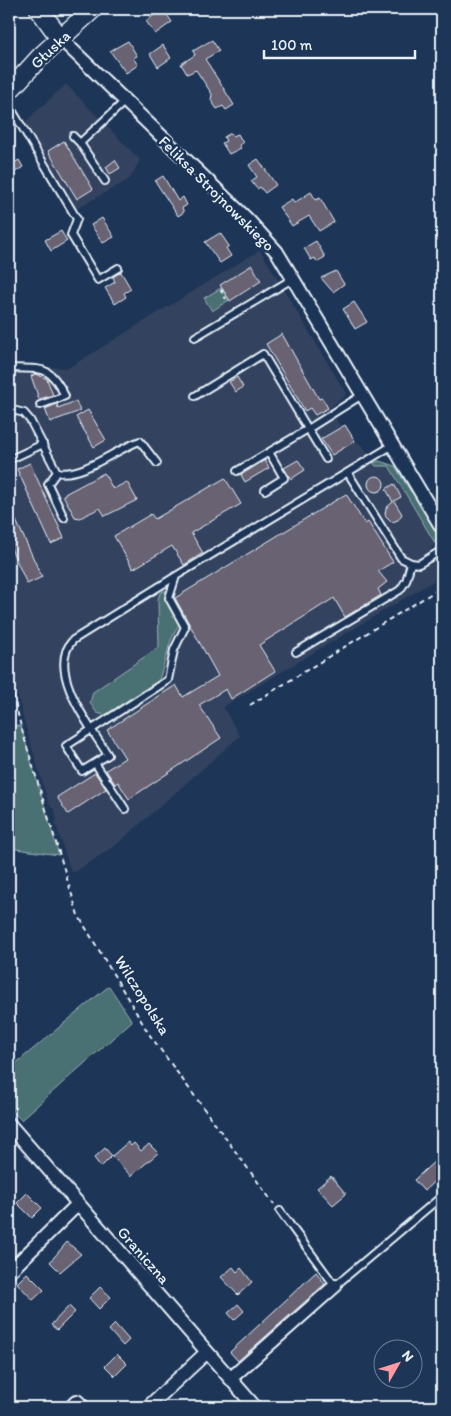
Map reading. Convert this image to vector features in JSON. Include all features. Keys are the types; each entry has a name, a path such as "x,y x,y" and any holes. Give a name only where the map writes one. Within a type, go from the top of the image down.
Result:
{"street":[{"name":"Feliksa Strojnowskiego","path":"39,9 60,38 124,102 248,219 271,246 294,278 442,528"},
{"name":"Głuska","path":"9,91 60,38 92,9"},
{"name":"Graniczna","path":"9,1124 230,1378 252,1406"},
{"path":"9,1272 78,1204"},
{"path":"230,1378 335,1286"},
{"path":"148,1407 207,1352"},
{"path":"71,1407 77,1401 84,1407"}],"lane":[{"path":"80,143 124,102"},
{"path":"9,105 77,218 70,235 98,280 118,268"},
{"path":"73,136 80,143 105,181"},
{"path":"195,337 294,278"},
{"path":"195,396 263,354 326,459"},
{"path":"9,368 47,370 53,375 65,396 40,405"},
{"path":"237,471 362,395"},
{"path":"9,409 24,413 57,472"},
{"path":"57,472 66,474 93,464 126,446 140,442 157,463"},
{"path":"9,460 43,444"},
{"path":"176,576 169,598 185,627 174,650 168,680 92,730 66,746 82,771 108,755 92,730 65,678 63,662 69,644 176,576 393,445"},
{"path":"265,490 284,478 268,452"},
{"path":"57,472 48,484 64,518"},
{"path":"348,473 401,558 411,563 419,564 442,550"},
{"path":"296,652 400,590 406,581 411,563"},
{"path":"95,763 125,809"},
{"path":"280,1211 335,1286 442,1196"}],"path":[{"path":"223,290 221,291 226,299"},
{"path":"250,705 442,588"},
{"name":"Wilczopolska","path":"9,678 24,736 78,915 149,1034 280,1211"}],"shaded area":[{"path":"66,84 140,160 130,179 76,209 24,123"},
{"path":"260,250 346,393 345,396 329,408 341,427 345,425 355,441 363,446 376,466 389,466 435,543 430,551 436,560 442,559 442,576 223,707 240,736 116,845 75,872 71,872 55,822 57,819 54,809 49,805 24,721 9,662 9,365 68,368"}],"green space":[{"path":"221,288 229,300 212,311 204,298"},
{"path":"379,461 395,466 411,492 418,495 437,528 438,537 435,543 389,466 376,466 373,463"},
{"path":"165,590 166,599 179,624 171,640 159,680 105,715 97,713 90,703 93,692 159,647 158,599 160,593"},
{"path":"9,723 21,727 59,855 9,848"},
{"path":"109,986 132,1021 21,1120 9,1107 9,1069"}],"building":[{"path":"163,9 172,22 155,34 146,21"},
{"path":"212,40 219,51 205,59 234,105 226,110 223,106 217,109 211,100 212,94 196,70 187,74 181,64 195,55 193,51"},
{"path":"128,41 137,56 133,58 138,65 126,73 110,51"},
{"path":"163,45 171,58 158,67 150,54"},
{"path":"231,133 233,136 238,134 243,143 239,145 241,148 229,154 222,143 226,141 224,137"},
{"path":"64,141 93,189 77,199 48,151"},
{"path":"258,159 276,185 265,193 260,187 257,189 251,181 257,177 249,165"},
{"path":"19,160 23,167 9,176 9,166"},
{"path":"115,160 120,168 110,174 106,167"},
{"path":"163,176 178,201 183,197 187,205 182,208 184,212 178,216 155,181"},
{"path":"311,192 316,200 320,198 334,222 319,231 309,216 292,226 279,207 292,199 294,203"},
{"path":"102,218 114,237 103,243 91,225"},
{"path":"61,231 67,241 51,251 45,240"},
{"path":"220,233 229,246 226,248 231,256 220,263 205,242"},
{"path":"316,241 325,257 317,262 315,258 311,260 304,248"},
{"path":"252,265 261,281 230,301 220,285"},
{"path":"336,271 344,284 333,292 321,278"},
{"path":"121,272 131,289 124,293 126,297 115,304 105,288 115,282 113,277"},
{"path":"354,302 367,322 355,329 343,309"},
{"path":"282,334 319,399 322,398 328,408 315,415 310,408 305,411 266,344"},
{"path":"36,374 47,379 53,395 39,399 31,376"},
{"path":"237,377 243,387 236,392 229,382"},
{"path":"76,401 80,411 50,422 45,409 57,404 58,408"},
{"path":"88,410 106,440 94,447 76,417"},
{"path":"345,425 355,441 332,455 321,439"},
{"path":"265,460 269,468 245,482 241,475"},
{"path":"298,460 305,470 291,479 284,468"},
{"path":"30,463 64,538 51,544 17,469"},
{"path":"104,473 113,489 127,482 137,500 105,516 100,508 80,518 75,517 63,495"},
{"path":"373,476 379,476 384,481 382,490 373,492 368,487 368,481"},
{"path":"225,478 241,504 191,533 203,553 184,565 172,546 133,569 114,536 151,514 155,519"},
{"path":"394,484 401,497 394,501 402,514 398,520 392,522 385,515 386,508 393,502 386,489"},
{"path":"346,494 365,524 368,522 393,562 378,571 387,582 378,589 381,595 345,617 334,598 259,645 275,671 231,699 226,689 199,705 221,738 129,799 118,782 115,784 106,770 125,758 107,730 176,685 183,697 218,676 175,598"},
{"path":"9,505 42,577 27,584 9,544"},
{"path":"95,773 106,789 68,814 57,797"},
{"path":"128,1142 131,1146 134,1143 141,1151 149,1144 158,1153 131,1176 112,1156"},
{"path":"105,1148 112,1156 101,1167 94,1158"},
{"path":"436,1160 442,1167 442,1174 424,1191 414,1180"},
{"path":"331,1176 346,1194 333,1205 317,1188"},
{"path":"27,1193 42,1208 32,1218 17,1203"},
{"path":"67,1242 81,1254 60,1272 50,1262"},
{"path":"233,1267 237,1272 241,1268 252,1282 238,1295 221,1277"},
{"path":"316,1272 325,1284 238,1361 230,1352"},
{"path":"27,1273 44,1290 33,1300 17,1283"},
{"path":"100,1287 111,1297 99,1309 89,1298"},
{"path":"238,1304 244,1311 234,1320 228,1313"},
{"path":"69,1306 75,1312 57,1330 51,1325"},
{"path":"115,1324 129,1340 123,1346 109,1330"},
{"path":"117,1354 127,1364 115,1376 105,1366"}]}
